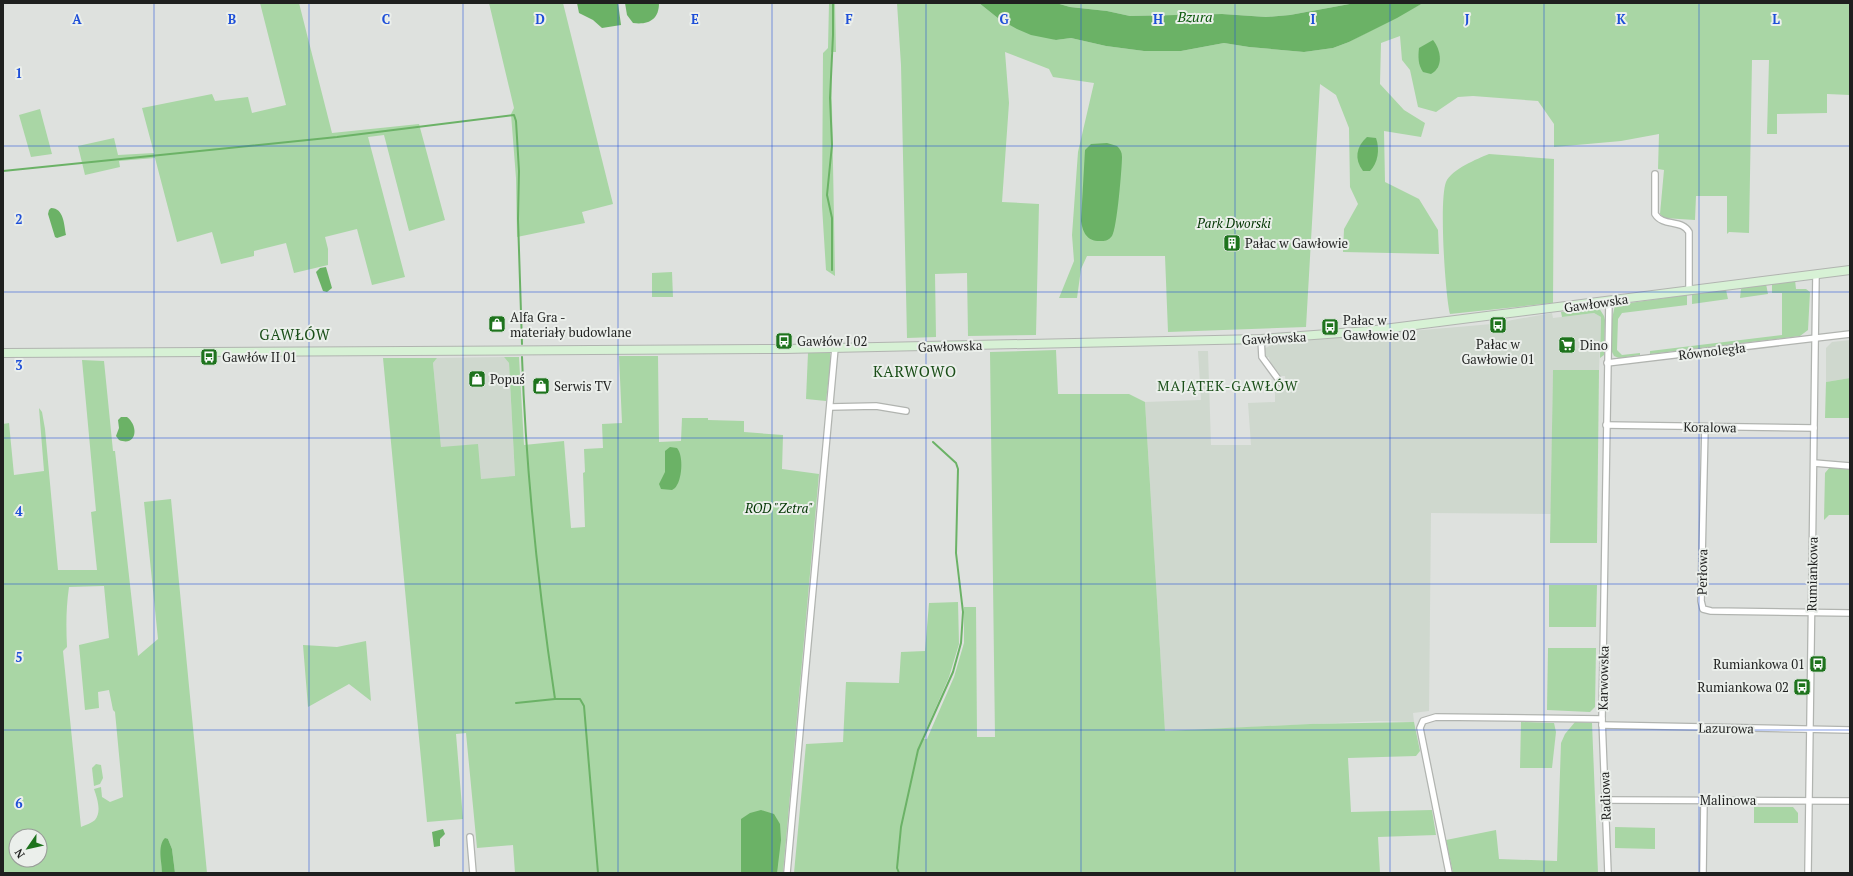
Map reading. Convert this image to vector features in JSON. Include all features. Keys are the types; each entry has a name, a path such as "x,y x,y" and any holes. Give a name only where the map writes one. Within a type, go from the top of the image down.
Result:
{"street":[{"path":"1655,174 1655,214 1662,221 1684,226 1689,232 1690,290"},
{"name":"Gawłowska","path":"3,353 766,349 1261,339 1368,331 1850,270"},
{"name":"Rumiankowa","path":"1808,873 1816,274"},
{"name":"Karwowska","path":"1449,873 1420,728 1423,721 1436,717 1602,722 1609,301"},
{"name":"Równoległa","path":"1608,363 1850,334"},
{"path":"1261,339 1262,357 1281,383"},
{"path":"787,873 835,348"},
{"path":"830,407 876,406 906,411"},
{"name":"Koralowa","path":"1606,425 1814,428"},
{"name":"Perłowa","path":"1705,427 1701,601 1703,609 1711,611 1811,612"},
{"path":"1814,463 1850,466"},
{"path":"1811,612 1850,613"},
{"name":"Lazurowa","path":"1602,722 1809,730 1850,730"},
{"name":"Radiowa","path":"1602,722 1608,873"},
{"name":"Malinowa","path":"1605,800 1850,801"},
{"path":"1703,873 1704,801"},
{"path":"470,837 474,873"}],"shaded area":[{"path":"1552,313 1553,318 1594,313 1601,317 1599,370 1553,370 1551,514 1431,513 1429,711 1413,713 1414,722 1379,721 1165,731 1145,402 1201,400 1198,351 1208,351 1211,445 1251,445 1248,403 1275,402 1275,387 1286,386 1285,376 1281,376 1270,362 1269,357 1266,358 1265,348 1272,343 1492,324 1493,327 1502,326 1501,323 1512,320"},
{"path":"1850,340 1850,378 1826,382 1826,348 1832,342"},
{"path":"504,357 509,363 515,477 481,479 441,447 433,363 437,358"}],"green space":[{"path":"260,3 299,3 332,133 419,124 445,220 409,231 384,135 368,137 405,277 372,285 357,229 325,237 328,249 328,265 294,273 286,243 254,251 254,256 221,264 212,232 177,242 155,158 119,161 120,167 85,175 78,146 114,138 118,155 154,153 142,108 212,94 215,101 248,97 252,113 286,105"},
{"path":"489,3 563,3 613,204 582,212 585,223 517,237 516,178 511,114 514,108"},
{"path":"829,3 835,3 836,52 831,52 835,276 826,270 822,206 823,53 828,48"},
{"name":"Park Dworski","path":"897,3 979,3 999,19 1056,40 1071,38 1106,46 1144,51 1181,51 1224,43 1304,52 1333,48 1349,42 1423,3 1850,3 1850,95 1827,94 1827,113 1777,114 1777,134 1767,134 1769,60 1752,60 1749,233 1729,232 1727,234 1727,196 1696,196 1695,220 1664,218 1660,214 1664,170 1658,169 1659,134 1621,141 1554,147 1554,124 1538,101 1473,96 1458,97 1436,112 1418,107 1410,70 1402,60 1400,36 1381,43 1380,84 1404,110 1425,123 1421,137 1384,131 1385,182 1419,199 1438,230 1439,254 1343,252 1344,229 1358,204 1350,187 1349,128 1336,95 1320,84 1306,327 1168,332 1165,256 1087,256 1081,269 1077,298 1059,298 1074,261 1072,235 1078,152 1094,83 1053,77 1049,69 1005,52 1009,103 1002,202 1039,204 1036,335 968,336 967,273 935,274 936,337 907,338 901,65"},
{"path":"1056,3 1355,3 1290,15 1266,17 1222,14 1130,16 1107,11 1070,7"},
{"path":"40,109 52,154 31,157 19,115"},
{"path":"1489,154 1554,159 1553,303 1450,314 1445,268 1443,226 1444,192 1446,182 1449,177 1459,169"},
{"path":"672,272 673,297 652,297 652,273"},
{"path":"1795,280 1796,289 1806,289 1810,292 1808,330 1800,336 1650,354 1650,351 1782,335 1782,293 1772,293 1772,283"},
{"path":"1766,284 1768,294 1740,298 1741,289 1745,286"},
{"path":"1726,290 1728,299 1692,304 1692,294"},
{"path":"1687,295 1687,305 1622,313 1618,319 1617,350 1622,355 1640,353 1640,355 1619,358 1614,356 1612,352 1612,319 1615,305"},
{"path":"1599,308 1605,320 1604,355 1600,358 1601,317 1594,313 1562,317 1561,312"},
{"path":"1056,350 1058,394 1129,394 1145,402 1165,731 1310,724 1414,722 1420,751 1416,756 1348,758 1351,812 1432,810 1436,835 1378,837 1380,873 794,873 806,744 843,742 846,682 899,683 901,652 925,651 929,603 958,602 959,644 949,677 922,739 927,739 954,677 964,643 964,607 976,607 977,737 995,737 990,352"},
{"path":"808,353 830,353 831,359 826,401 806,399"},
{"name":"ROD \"Zetra\"","path":"619,356 658,356 659,442 681,441 682,418 708,418 708,420 744,421 744,432 783,435 782,469 819,474 783,873 515,873 513,845 477,848 466,733 456,734 463,819 427,822 383,358 437,358 433,363 441,447 478,444 481,479 515,476 509,363 504,357 519,357 524,445 564,441 571,528 585,527 583,473 585,472 584,449 603,448 602,424 622,423"},
{"path":"82,360 104,361 113,451 115,451 138,656 158,639 144,502 171,499 207,873 175,873 172,849 168,839 161,850 162,873 3,873 3,424 9,423 14,475 44,471 39,408 42,412 45,429 58,570 97,570 91,512 96,511","holes":["104,586 109,638 79,645 85,710 99,708 98,692 109,690 113,710 115,712 123,797 110,802 102,797 101,787 94,789 99,809 97,817 94,821 81,827 63,651 67,647 66,624 69,587"]},
{"path":"1553,370 1599,370 1597,543 1550,543"},
{"path":"1850,378 1850,418 1825,418 1826,382"},
{"path":"1830,467 1850,469 1850,515 1829,515 1824,520 1825,473"},
{"path":"1549,585 1597,585 1596,627 1549,627"},
{"path":"366,641 371,701 349,684 308,707 303,645 337,647"},
{"path":"1548,648 1596,648 1595,707 1590,712 1547,710"},
{"path":"1521,722 1554,723 1556,732 1552,768 1520,768"},
{"path":"1575,722 1592,723 1598,873 1453,873 1446,840 1496,830 1499,859 1557,861 1561,743 1565,734"},
{"path":"96,764 101,765 103,778 100,784 94,786 92,768"},
{"path":"1754,807 1793,807 1798,813 1798,823 1754,823"},
{"path":"1615,827 1655,828 1655,849 1615,848"}],"water":[{"path":"577,3 618,3 621,25 602,28 593,20 579,13"},
{"path":"625,3 659,3 657,14 652,20 643,23 633,23 627,15"},
{"name":"Bzura","path":"979,3 1056,3 1070,7 1107,11 1130,16 1222,14 1266,17 1290,15 1355,3 1423,3 1349,42 1333,48 1304,52 1224,43 1181,51 1144,51 1106,46 1071,38 1056,40 1031,35 1017,29 999,19"},
{"path":"1433,40 1438,49 1440,58 1438,67 1431,74 1423,72 1420,67 1419,48"},
{"path":"1367,137 1376,138 1378,156 1373,168 1370,171 1363,171 1357,158 1360,145"},
{"path":"1107,143 1117,146 1122,154 1119,198 1116,222 1112,236 1103,241 1097,241 1087,236 1081,221 1085,150 1091,144"},
{"path":"51,208 59,211 61,214 66,235 57,238 55,237 48,214"},
{"path":"326,267 332,288 327,292 323,291 316,272 320,268"},
{"path":"121,417 127,417 133,425 134,434 130,441 119,440 116,436 119,428 118,420"},
{"path":"670,447 677,448 681,457 681,474 677,485 672,490 661,489 659,484 665,472 665,451"},
{"path":"761,810 774,814 780,824 781,840 777,873 741,873 741,819 750,813"},
{"path":"443,829 445,834 440,839 440,846 434,847 432,832"},
{"path":"165,838 168,839 172,849 175,873 162,873 160,854 161,845"}],"waterway":[{"path":"832,270 832,218 827,195 832,145 830,98 833,3"},
{"path":"3,171 337,137 514,115 516,121 519,171 518,219 522,344"},
{"path":"522,357 526,443 534,528 543,614 555,699 580,699 584,706 598,873"},
{"path":"899,873 897,868 901,827 918,750 953,672 961,643 963,612 956,553 958,469 956,463 933,442"},
{"path":"516,703 555,699"}],"place":[{"name":"Pałac w Gawłowie","path":"1232,243"},
{"name":"Alfa Gra - materiały budowlane","path":"497,324"},
{"name":"Pałac w Gawłowie 01","path":"1498,325"},
{"name":"Pałac w Gawłowie 02","path":"1330,327"},
{"name":"Gawłów I 02","path":"784,341"},
{"name":"Dino","path":"1567,345"},
{"name":"Gawłów II 01","path":"209,357"},
{"name":"Popuś","path":"477,379"},
{"name":"Serwis TV","path":"541,386"},
{"name":"Rumiankowa 01","path":"1818,664"},
{"name":"Rumiankowa 02","path":"1802,687"}],"district":[{"name":"GAWŁÓW","path":"295,335"},
{"name":"KARWOWO","path":"915,372"},
{"name":"MAJĄTEK-GAWŁÓW","path":"1228,386"}]}
